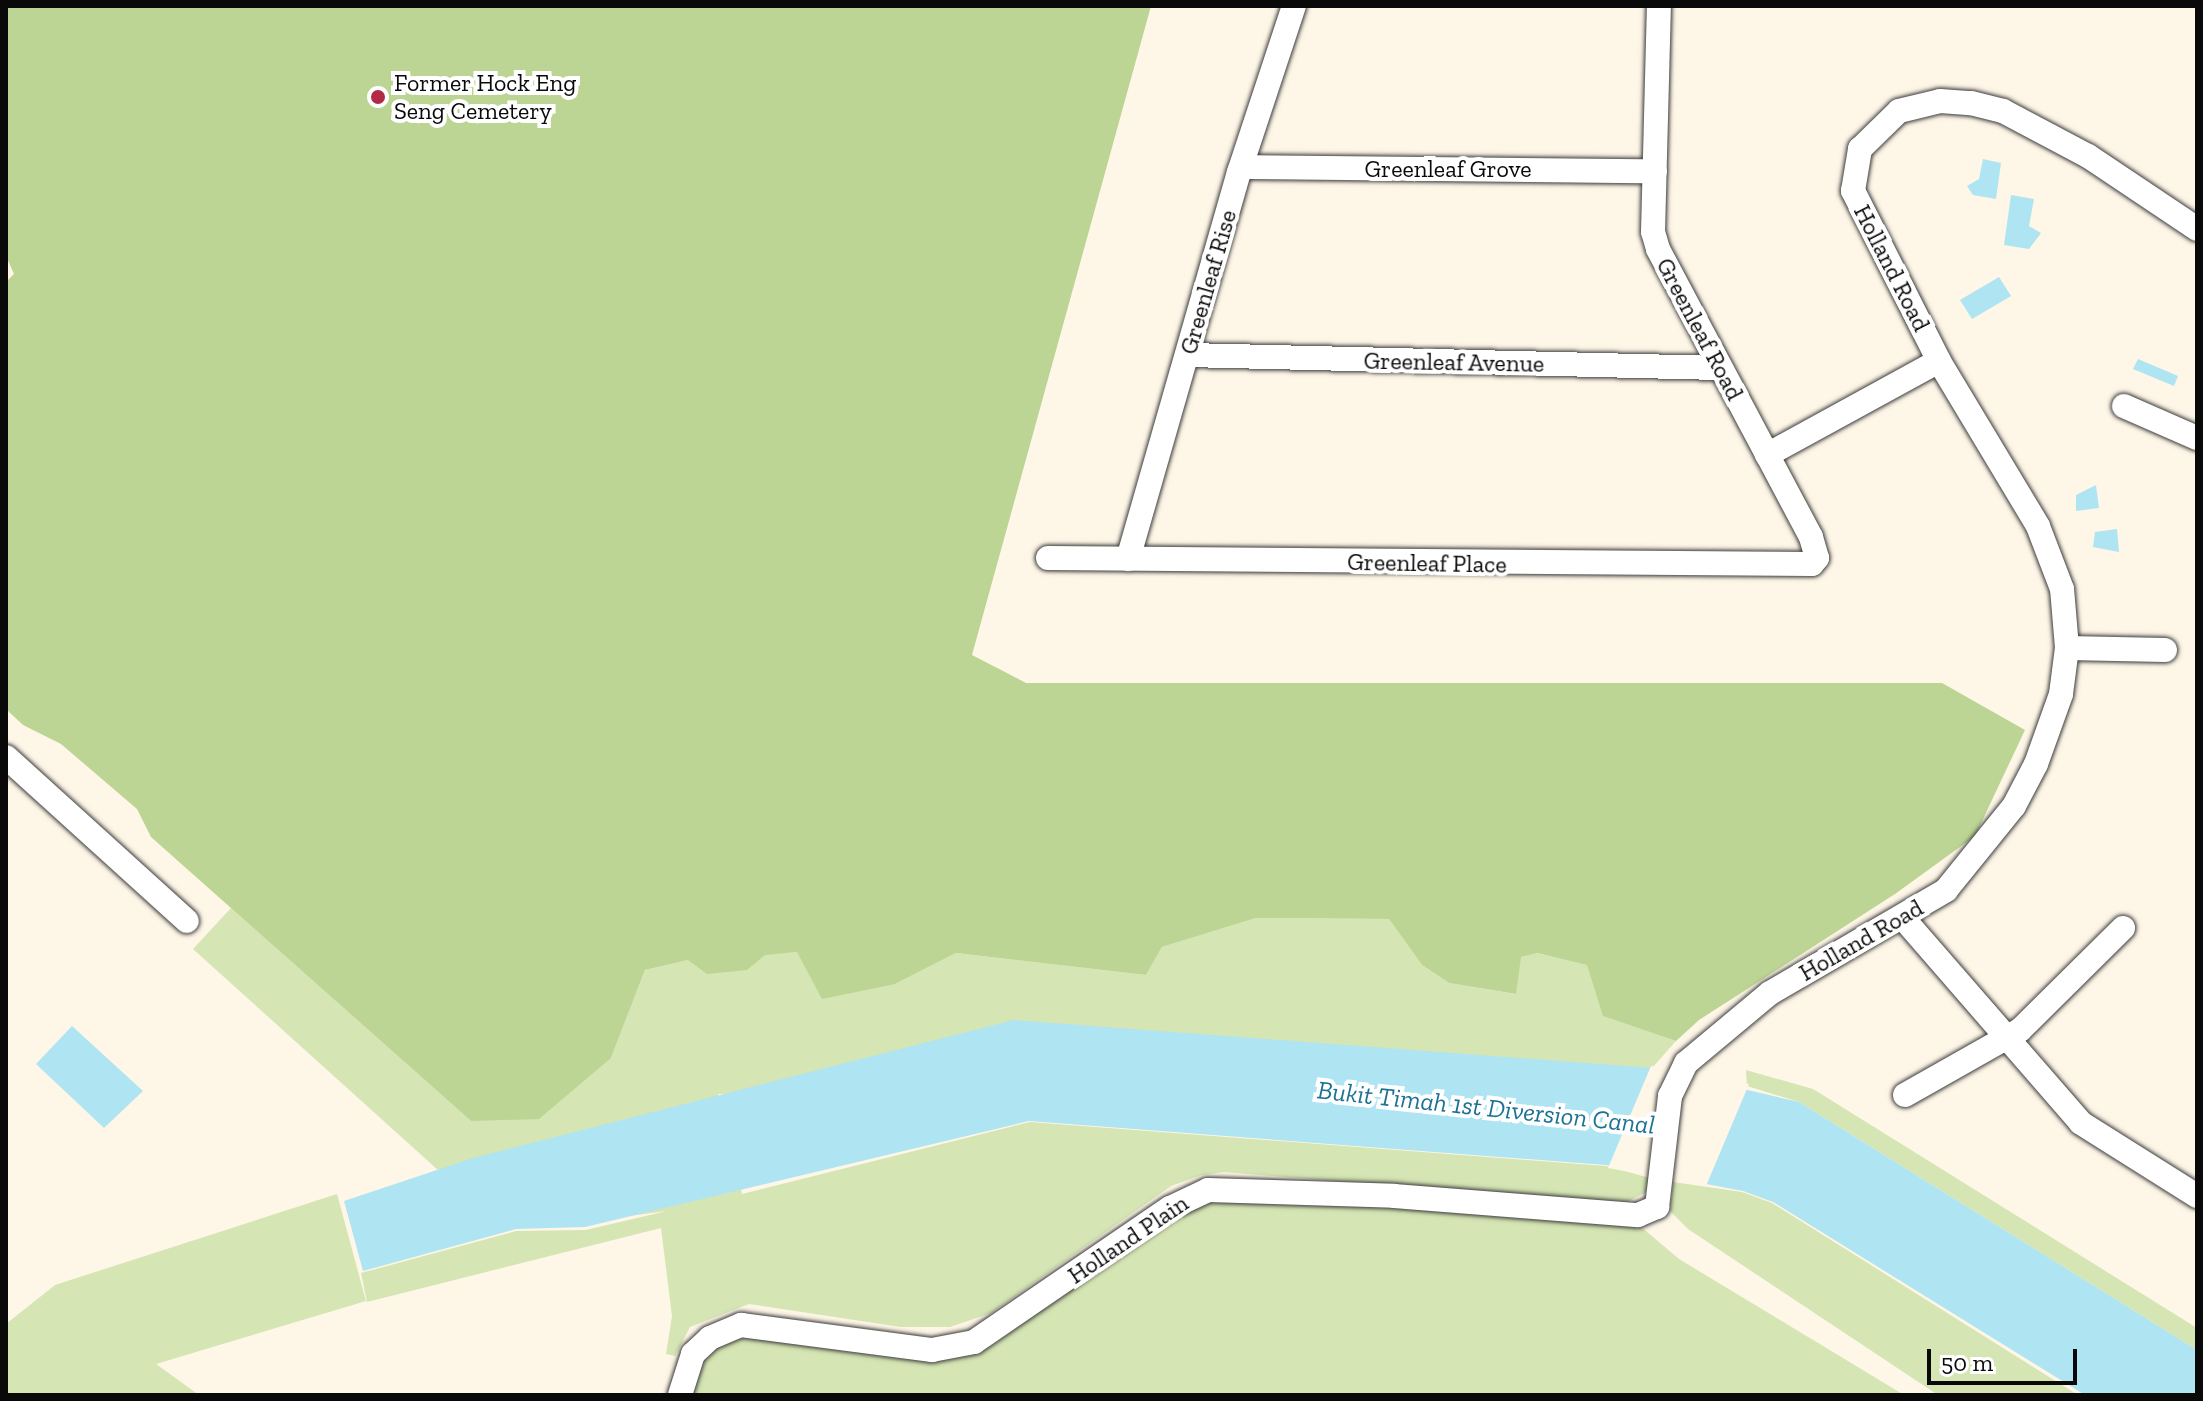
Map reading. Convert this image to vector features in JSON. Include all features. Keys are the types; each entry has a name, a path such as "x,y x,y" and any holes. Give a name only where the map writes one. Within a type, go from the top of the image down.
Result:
{"street":[{"name":"Greenleaf Rise","path":"1128,559 1241,167 1294,6"},
{"name":"Greenleaf Road","path":"1659,6 1655,171 1658,249 1816,548 1817,558 1806,568"},
{"name":"Holland Road","path":"1647,1213 1661,1197 1670,1096 1681,1071 1717,1034 1770,993 1903,918 1946,890 2014,806 2055,715 2067,648 2062,589 2038,526 1939,361 1853,191 1860,149 1899,111 1940,101 2003,111 2088,156 2197,229"},
{"name":"Greenleaf Grove","path":"1241,167 1655,171"},
{"name":"Greenleaf Avenue","path":"1188,355 1720,368"},
{"path":"1767,455 1939,361"},
{"path":"2124,406 2197,438"},
{"name":"Greenleaf Place","path":"1048,558 1806,568"},
{"path":"2067,648 2165,650"},
{"path":"6,757 187,921"},
{"path":"1903,918 2081,1123 2194,1188"},
{"path":"1905,1095 2007,1038 2052,1001 2123,928"},
{"name":"Holland Plain","path":"680,1395 693,1354 725,1330 759,1325 932,1350 974,1342 1170,1208 1208,1190 1379,1195 1647,1213"}],"green space":[{"path":"6,6 1151,6 972,655 1026,683 1942,683 2025,730 1975,836 1895,894 1699,1020 1676,1041 1603,1016 1587,965 1537,953 1521,957 1516,994 1449,983 1422,965 1389,919 1256,918 1162,947 1146,975 956,953 895,984 822,999 797,952 765,955 747,970 707,974 688,960 645,970 611,1058 539,1119 471,1121 151,837 137,809 61,744 23,725 6,709 6,282 14,274 6,256"},
{"path":"231,908 471,1121 611,1058 645,970 688,960 797,952 895,984 956,953 1146,975 1162,947 1256,918 1389,919 1422,965 1449,983 1515,994 1520,957 1536,953 1588,965 1604,1016 1676,1041 1652,1068 718,1094 742,1194 1030,1122 1606,1166 1650,1178 1650,1190 1621,1205 1224,1172 1202,1175 1171,1186 991,1313 950,1327 901,1327 749,1304 690,1327 675,1356 666,1354 672,1316 661,1228 367,1302 361,1273 516,1231 586,1230 667,1211 599,1220 575,1133 438,1170 193,949"},
{"path":"1746,1070 1813,1089 2197,1328 2197,1350 1799,1102 1747,1086"},
{"path":"1673,1182 1742,1192 1772,1203 2078,1395 1938,1395 1688,1229 1670,1211"},
{"path":"1227,1191 1640,1226 1679,1259 1904,1395 689,1395 697,1362 727,1336 972,1352 991,1346 1183,1210"},
{"path":"337,1194 366,1301 156,1364 199,1395 6,1395 6,1324 55,1285"}],"water":[{"path":"1983,159 2001,163 1996,199 1973,195 1967,186 1979,179"},
{"path":"2011,195 2034,199 2029,226 2041,233 2029,249 2004,245"},
{"path":"1999,277 2011,296 1972,319 1960,300"},
{"path":"2138,359 2178,376 2174,386 2133,369"},
{"path":"2096,485 2099,508 2076,511 2076,495"},
{"path":"2117,529 2119,552 2093,547 2095,532"},
{"name":"Bukit Timah 1st Diversion Canal","path":"1014,1020 1652,1068 1799,1102 2197,1350 2197,1395 2085,1395 1773,1202 1743,1191 1606,1165 1029,1121 585,1227 516,1229 363,1271 344,1201 473,1158"},
{"path":"72,1026 143,1091 104,1128 36,1064"}],"pier":[{"path":"1651,1066 1749,1084 1706,1186 1608,1168"}],"place":[{"name":"Former Hock Eng Seng Cemetery","path":"378,97"}]}
